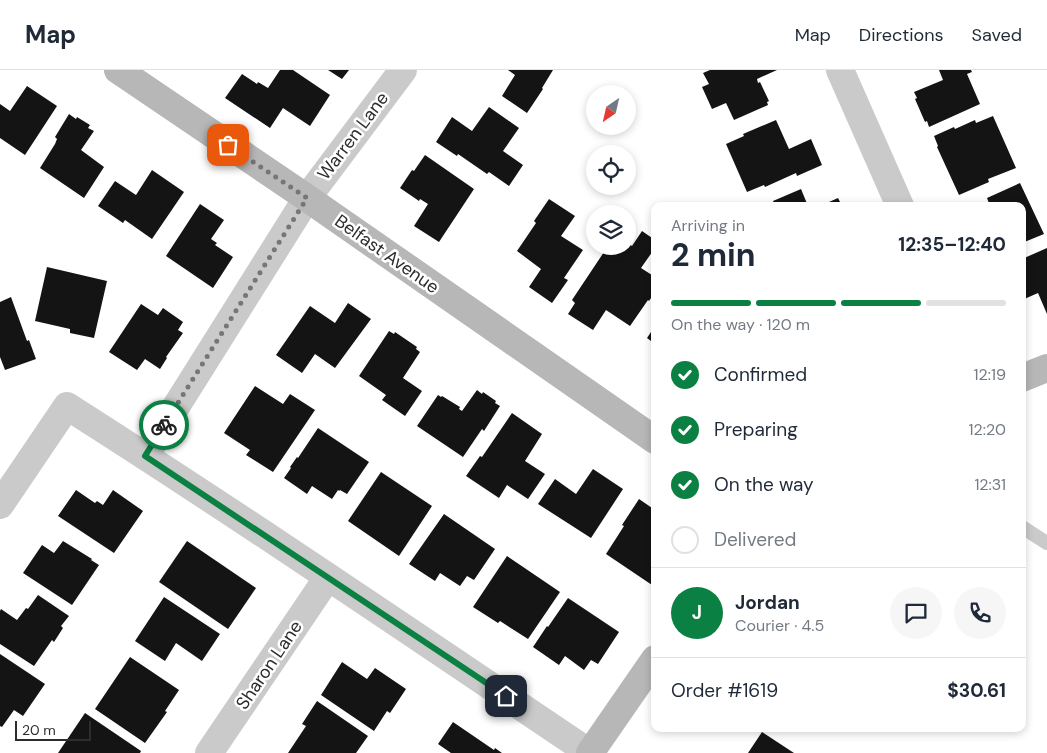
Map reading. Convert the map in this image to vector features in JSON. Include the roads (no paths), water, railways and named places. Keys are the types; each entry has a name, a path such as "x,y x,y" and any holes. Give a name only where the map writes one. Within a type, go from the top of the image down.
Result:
{"street":[{"name":"Belfast Avenue","path":"118,70 307,198 651,437"},
{"name":"Warren Lane","path":"145,456 307,198 403,70"},
{"path":"840,70 898,202"},
{"path":"1026,376 1047,368"},
{"path":"0,505 67,406 328,577 590,753 651,665"},
{"name":"Sharon Lane","path":"209,753 328,577"}],"lane":[{"path":"1026,530 1047,543"}]}
